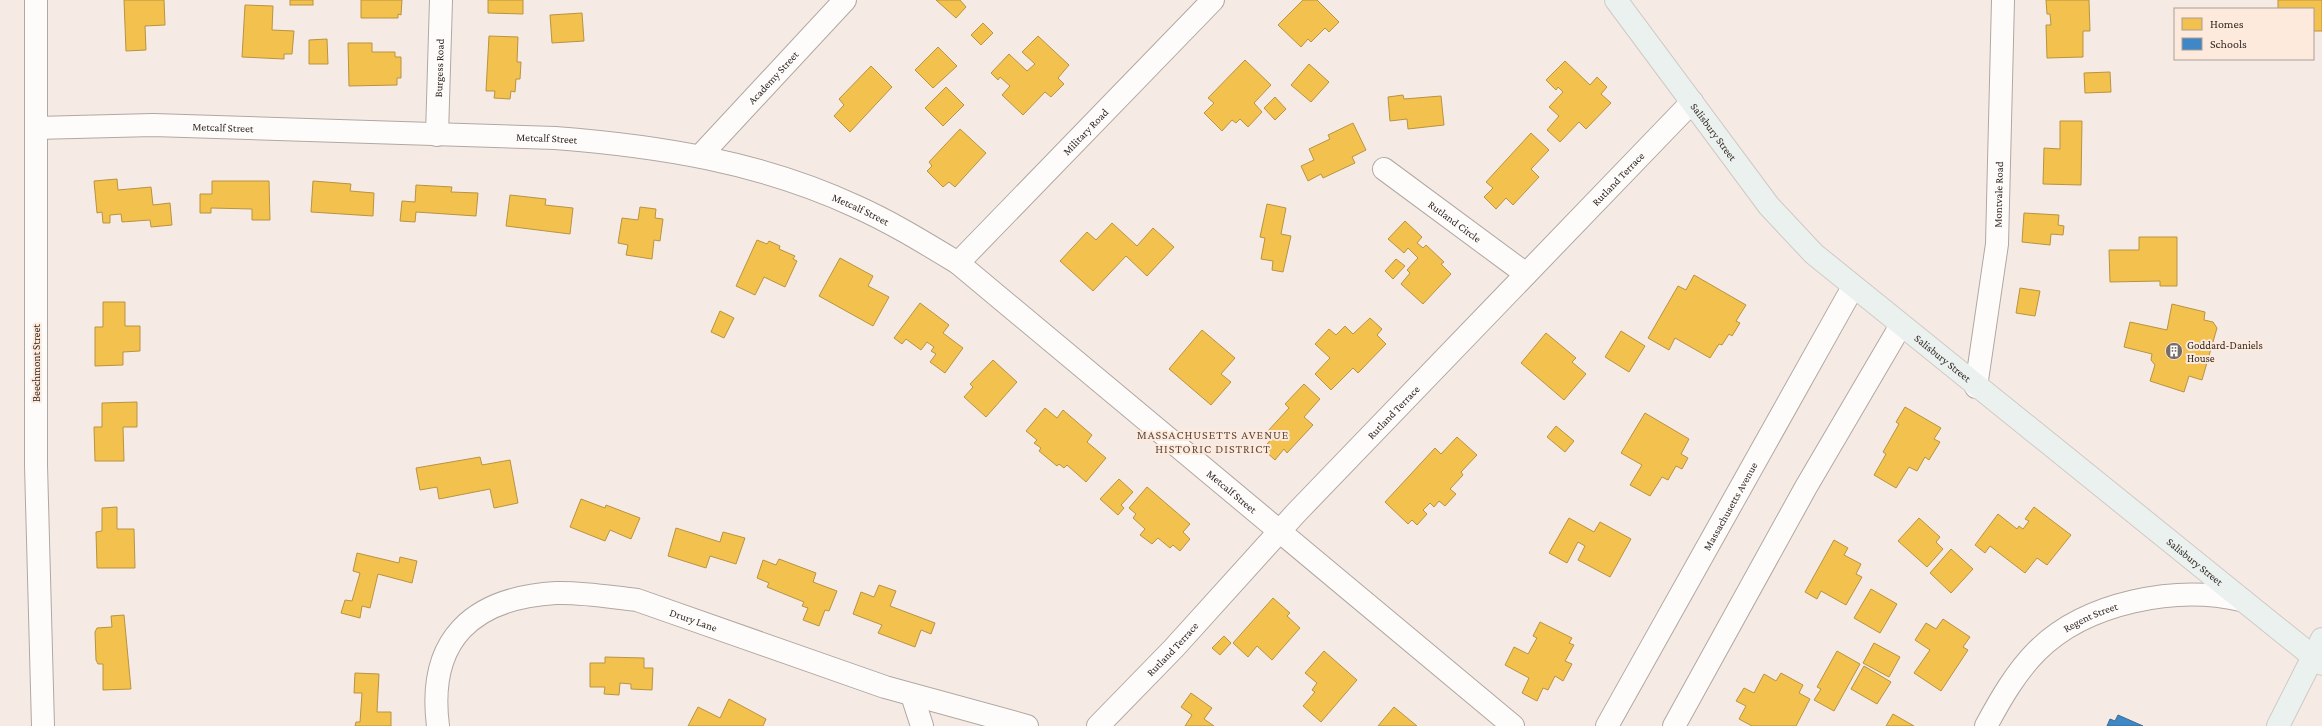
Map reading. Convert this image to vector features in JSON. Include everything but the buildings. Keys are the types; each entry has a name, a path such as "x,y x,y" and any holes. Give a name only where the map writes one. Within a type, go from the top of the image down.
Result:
{"main road":[{"name":"Salisbury Street","path":"1616,0 1769,206 1795,236 1853,287 2241,600 2319,654"},
{"path":"2278,726 2319,654"}],"street":[{"name":"Beechmont Street","path":"36,0 36,465 43,726"},
{"name":"Burgess Road","path":"437,135 441,0"},
{"name":"Academy Street","path":"701,155 845,0"},
{"name":"Military Road","path":"958,263 1214,0"},
{"name":"Montvale Road","path":"1976,387 1997,244 2003,0"},
{"name":"Rutland Terrace","path":"1098,726 1174,648 1280,531 1692,102"},
{"name":"Metcalf Street","path":"36,128 153,125 584,140 643,146 701,155 759,170 836,197 886,220 958,263 1513,726"},
{"name":"Rutland Circle","path":"1384,169 1526,274"},
{"name":"Massachusetts Avenue","path":"1607,726 1853,287"},
{"path":"1674,726 1806,487 1901,326"},
{"name":"Drury Lane","path":"438,726 436,692 439,671 452,640 462,626 478,614 497,606 536,595 557,593 597,595 637,600 885,688 1027,726"},
{"name":"Regent Street","path":"1986,726 2020,671 2037,650 2063,632 2094,615 2131,602 2167,596 2202,594 2241,600"},
{"path":"912,695 922,726"}],"place":[{"name":"Goddard-Daniels House","path":"2174,351"}],"district":[{"name":"MASSACHUSETTS AVENUE HISTORIC DISTRICT","path":"1213,442"}]}
